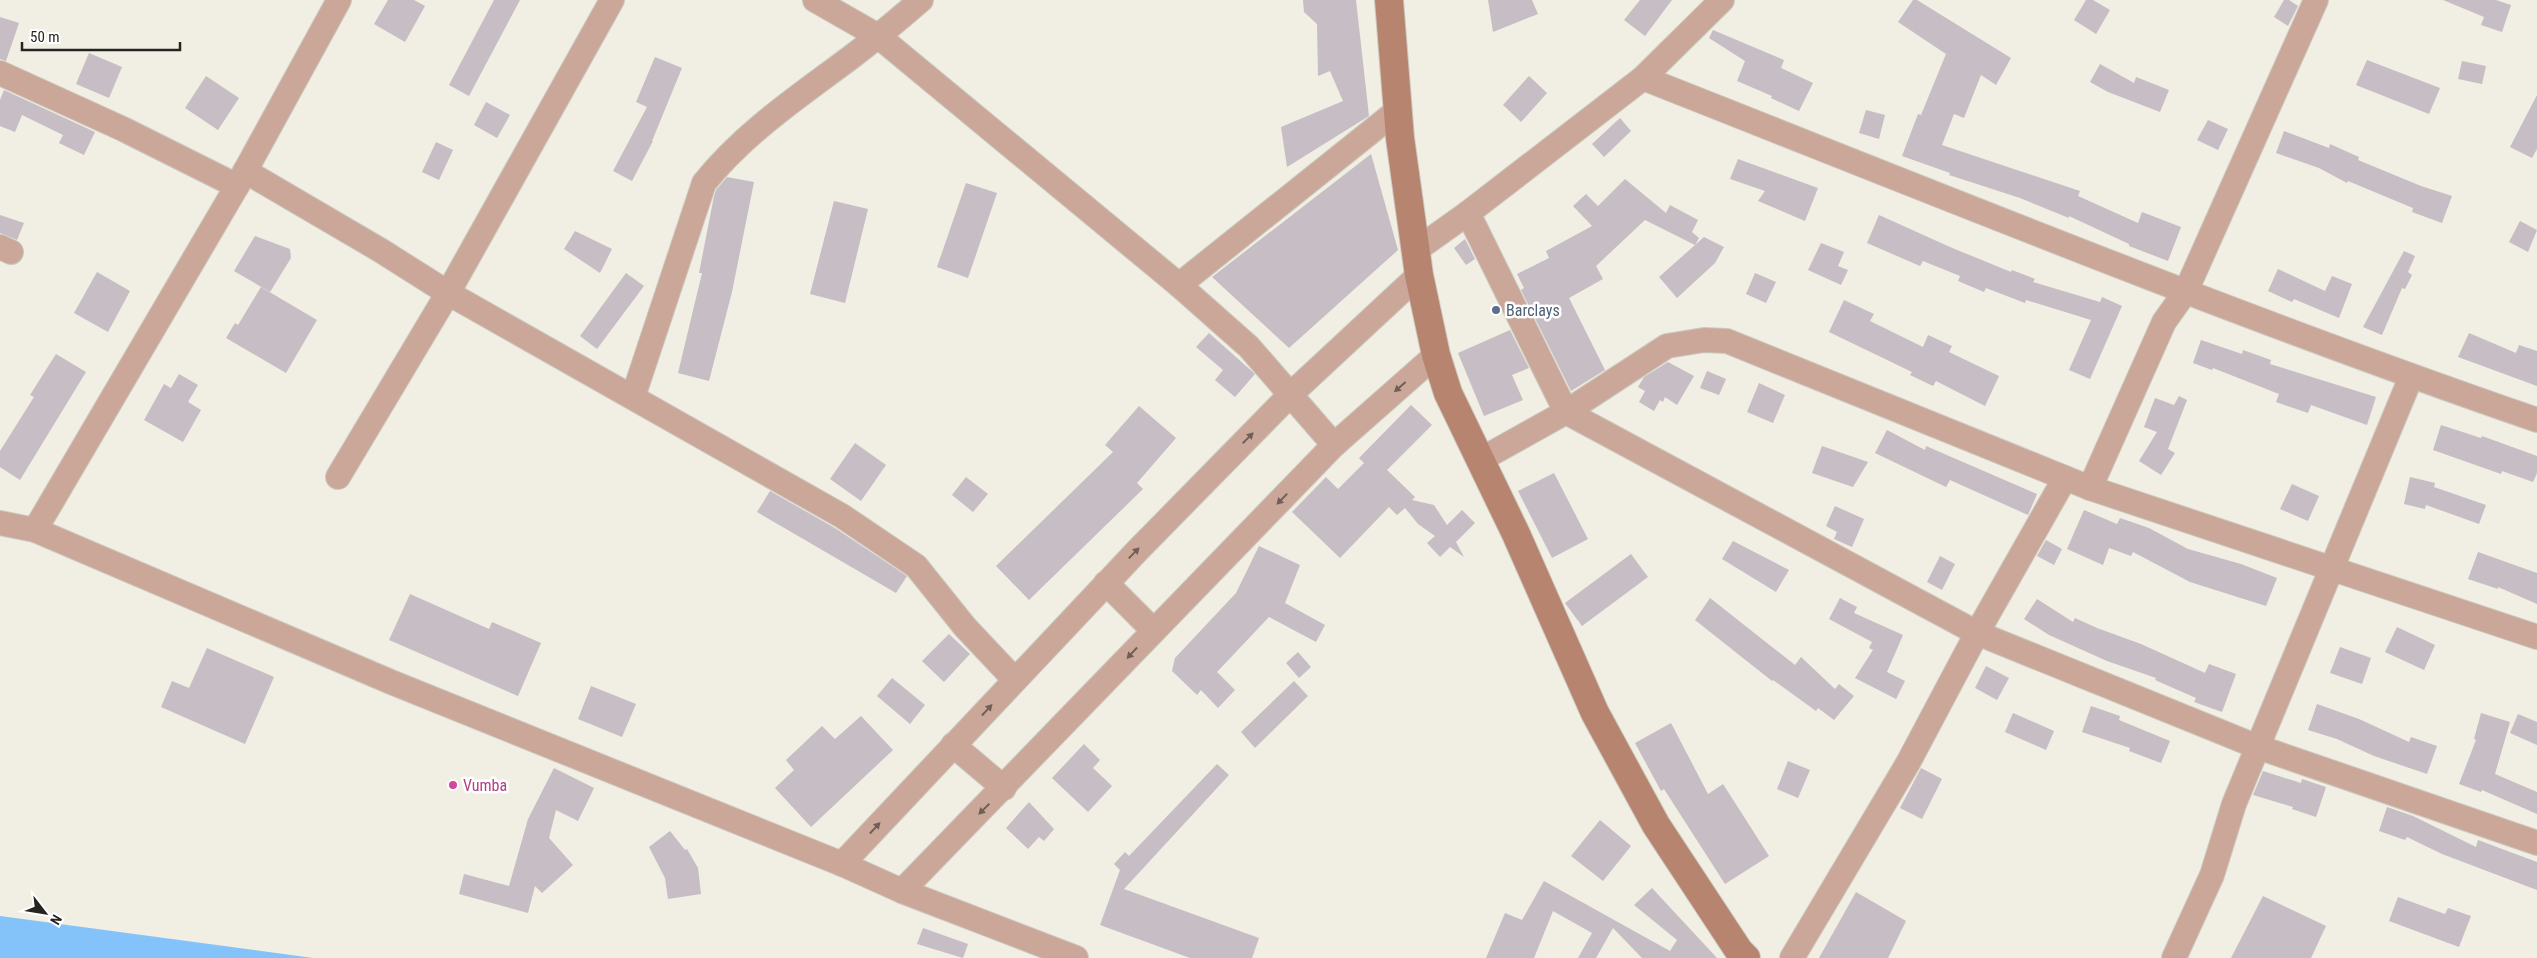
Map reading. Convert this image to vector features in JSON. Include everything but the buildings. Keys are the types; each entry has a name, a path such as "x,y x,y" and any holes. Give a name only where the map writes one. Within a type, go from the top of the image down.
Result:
{"street":[{"path":"35,530 241,179 339,0"},
{"path":"338,477 448,293 612,0"},
{"path":"815,0 878,36 1179,285 1250,347 1334,445"},
{"path":"633,397 704,183 721,162 772,114 878,36 922,0"},
{"path":"1389,0 1398,110 1417,262 1436,355 1448,393 1516,534 1595,713 1656,825 1738,951 1746,958"},
{"path":"842,864 1106,583 1417,262 1468,213 1643,78 1722,0"},
{"path":"2090,488 2164,322 2186,291 2316,0"},
{"path":"0,73 123,129 241,179 380,250 448,293 842,516 916,566 965,626 1015,680"},
{"path":"1643,78 2186,291 2411,376 2537,420"},
{"path":"1179,285 1398,110"},
{"path":"1468,213 1566,412 1977,633 2258,747 2537,843"},
{"path":"1480,460 1566,412 1667,346 1704,340 1728,341 2090,488 2331,570 2537,637"},
{"path":"902,891 1004,788 1153,630 1334,445 1436,355"},
{"path":"2174,958 2212,875 2234,804 2411,376"},
{"path":"1792,958 1908,763 1977,633 2065,478"},
{"path":"0,523 35,530 391,682 842,864 902,891 1076,958"},
{"path":"1106,583 1153,630"},
{"path":"954,745 1004,788"}],"water":[{"path":"0,916 313,958 0,958"}],"place":[{"name":"Barclays","path":"1496,310"},
{"name":"Vumba","path":"453,785"}]}
